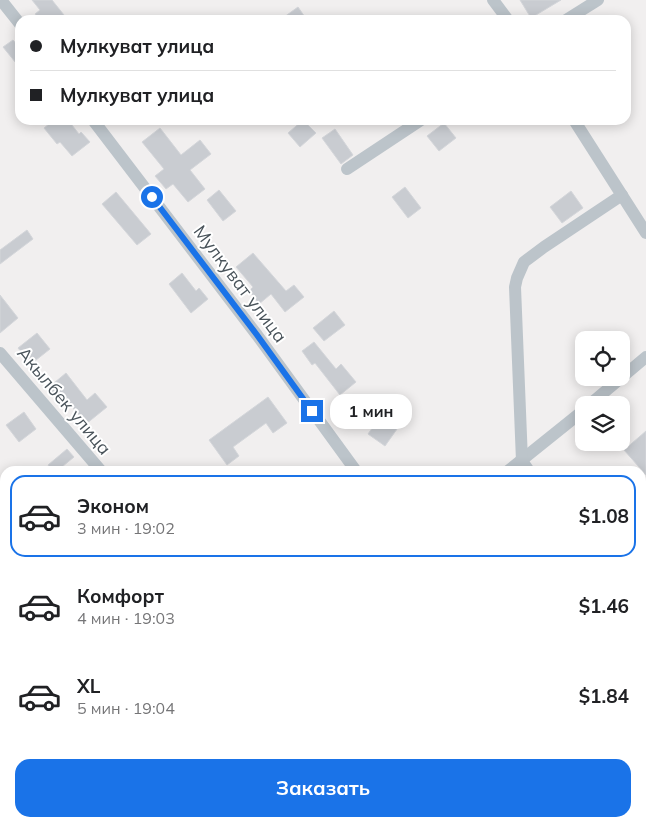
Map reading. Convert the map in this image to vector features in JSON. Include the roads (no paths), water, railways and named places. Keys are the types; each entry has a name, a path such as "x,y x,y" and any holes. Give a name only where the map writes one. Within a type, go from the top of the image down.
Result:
{"street":[{"path":"1,0 15,18"},
{"path":"493,0 504,15"},
{"path":"574,15 598,0"},
{"name":"Мулкуват улица","path":"97,125 257,335 352,466"},
{"path":"347,169 413,125"},
{"path":"577,125 646,233"},
{"path":"526,466 515,287 517,278 524,262 544,246 622,195"},
{"name":"Акылбек улица","path":"0,353 97,466"},
{"path":"600,396 646,358"},
{"path":"526,466 575,419"}]}
